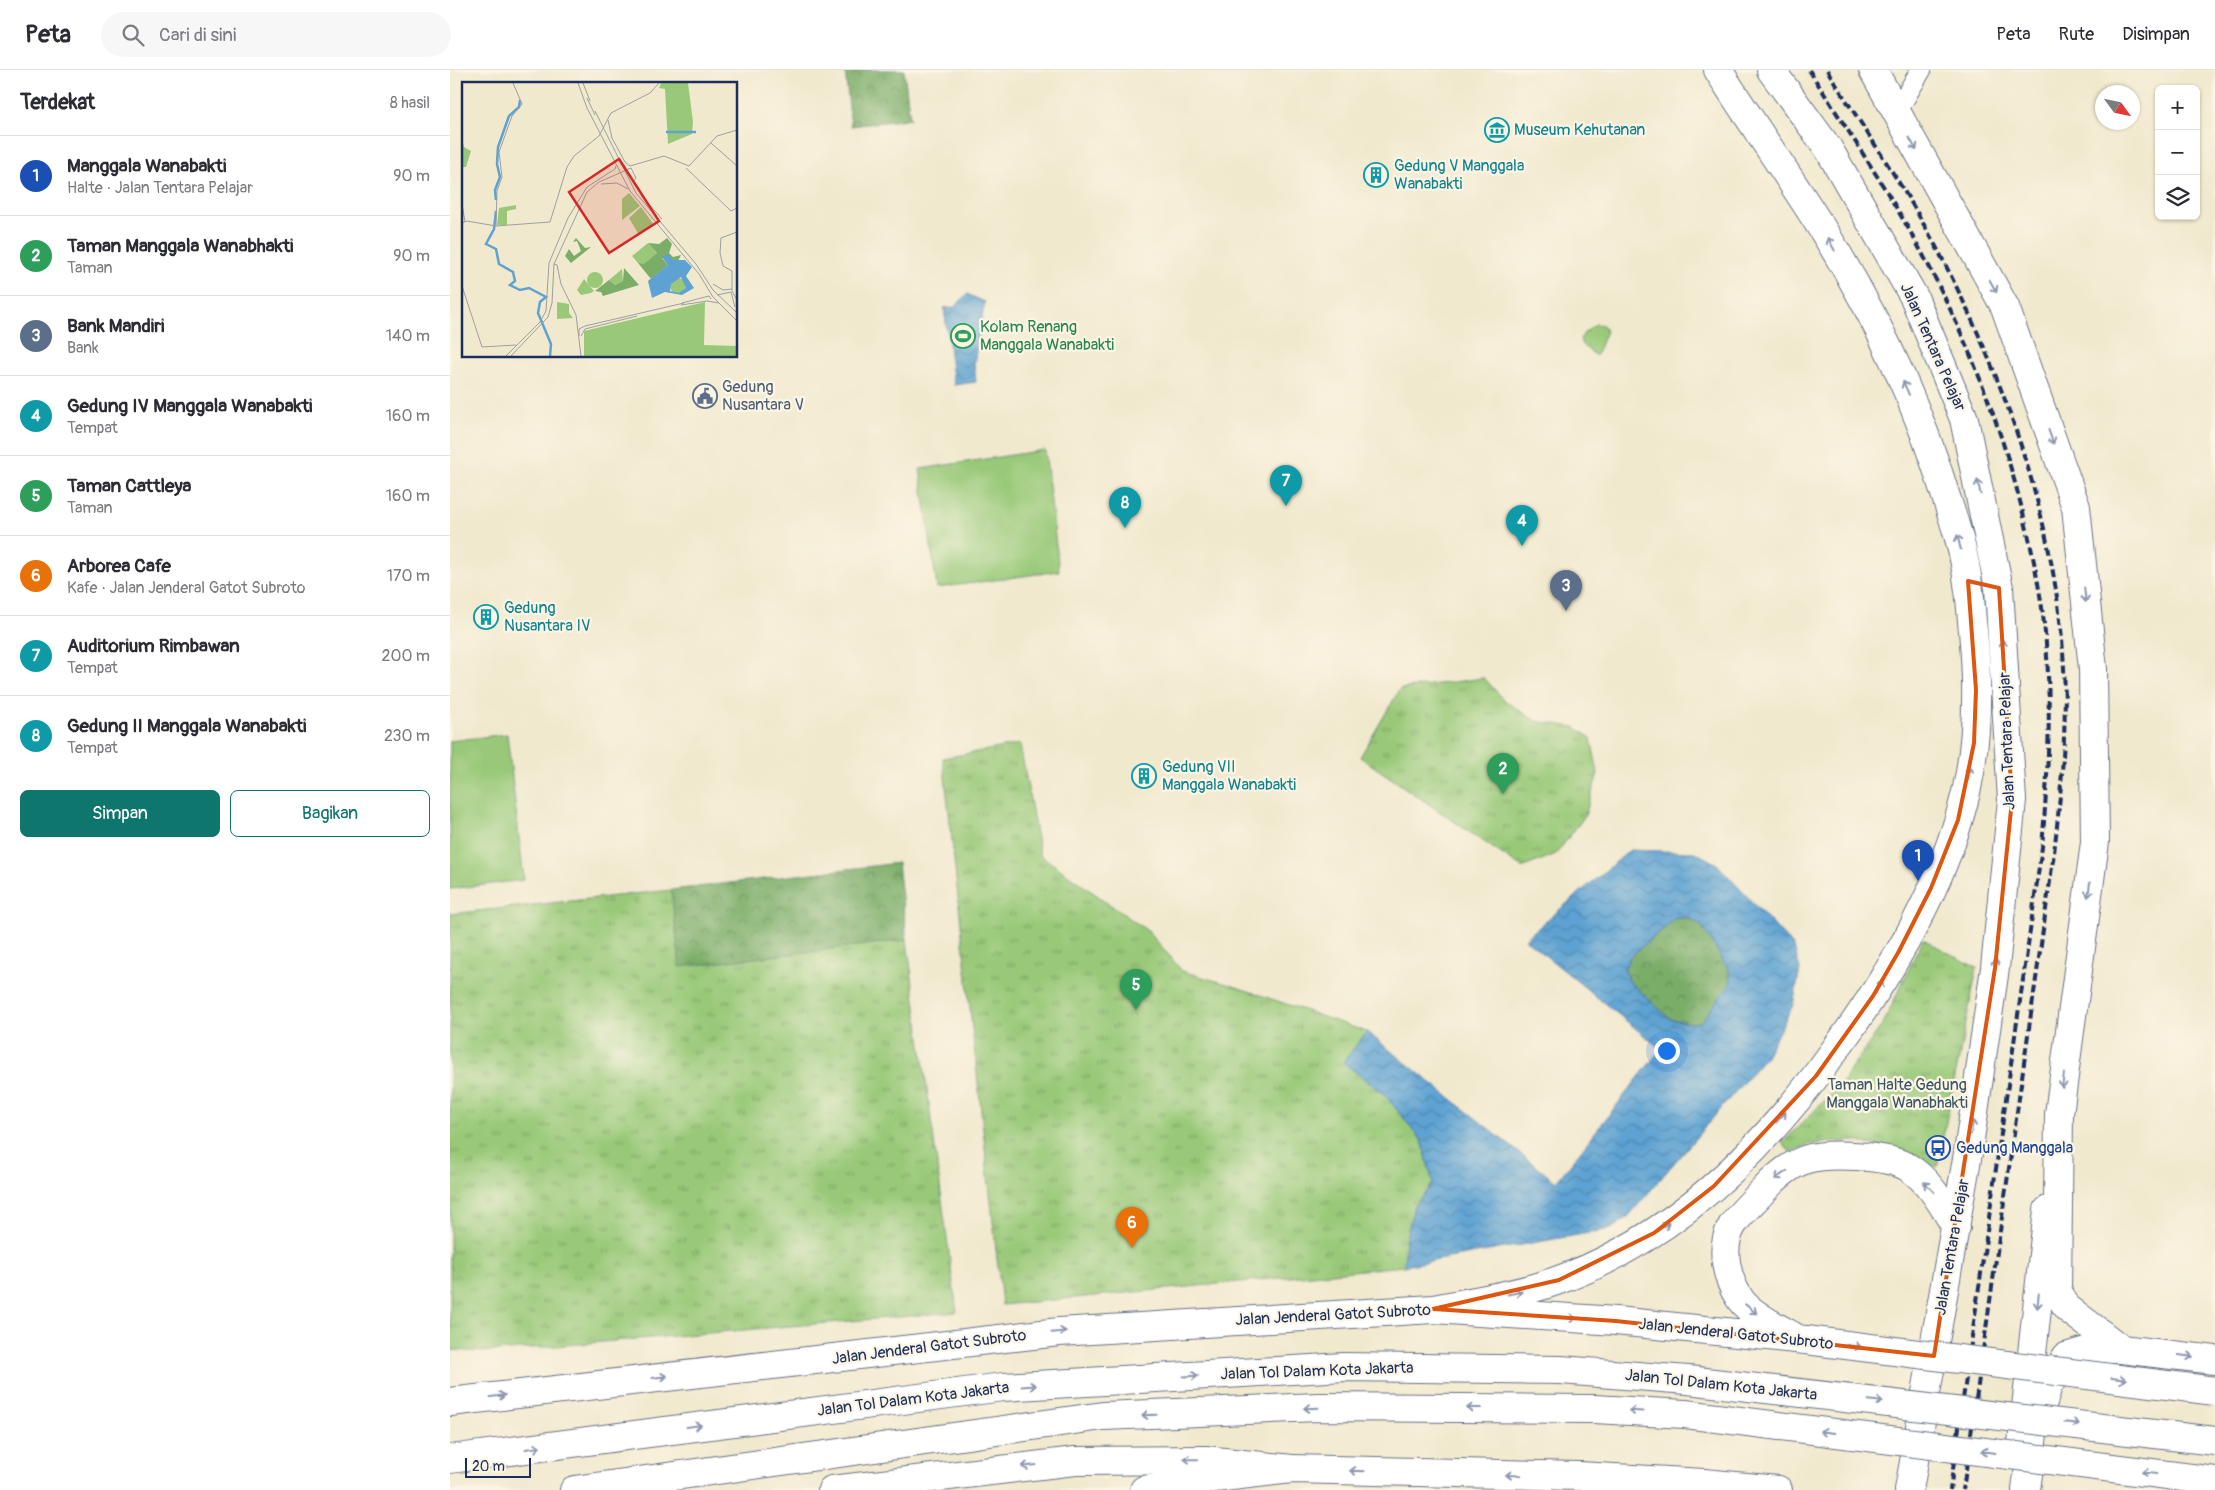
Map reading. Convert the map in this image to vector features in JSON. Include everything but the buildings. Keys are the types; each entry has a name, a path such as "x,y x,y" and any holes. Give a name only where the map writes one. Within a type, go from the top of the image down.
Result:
{"main road":[{"path":"1433,1308 1526,1290 1559,1280 1624,1251 1654,1234 1714,1186 1785,1113 1822,1068 1873,996 1903,944 1931,888 1958,820 1967,786 1974,743 1976,707 1975,651 1968,581 1958,534 1942,481 1926,436 1892,358 1826,236 1718,70"},
{"name":"Jalan Tentara Pelajar","path":"1771,70 1828,148 1914,297 1964,419 2000,588 2012,800 1995,968 1956,1227 1909,1490"},
{"path":"1874,70 1896,114 2005,307 2076,507 2093,669 2095,842 2059,1114 2016,1490"},
{"path":"1968,581 2000,588"},
{"path":"2059,1114 2056,1290 2067,1308 2121,1349"},
{"path":"1803,1340 1768,1323 1740,1300 1727,1270 1725,1250 1731,1227 1774,1179 1804,1160 1836,1155 1884,1160 1908,1167 1934,1191 1956,1227"},
{"name":"Jalan Jenderal Gatot Subroto","path":"450,1402 1059,1332 1433,1308 1616,1321 1803,1340 2215,1391"},
{"path":"2026,1490 2033,1434 2048,1386 2066,1357 2093,1349 2121,1349 2215,1360"},
{"name":"Jalan Tol Dalam Kota Jakarta","path":"450,1459 1003,1387 1344,1367 1561,1370 1688,1380 2215,1441"},
{"name":"Jalan Tol Dalam Kota Jakarta","path":"574,1490 1104,1416 1318,1407 1594,1409 1685,1414 2215,1481"},
{"path":"832,1490 1075,1461 1205,1460 1436,1482 1704,1483 1778,1490"},
{"path":"1144,1490 1197,1480 1292,1469"}],"street":[{"path":"1896,114 1921,70"}],"highlighted area":[{"path":"1968,581 1999,588 2012,800 1995,968 1934,1356 1616,1321 1433,1309 1559,1280 1654,1233 1714,1186 1816,1076 1873,996 1899,951 1931,888 1958,820 1974,743 1976,690"}],"green space":[{"path":"845,70 904,70 910,119 851,126"},
{"path":"1596,324 1603,325 1606,331 1596,356 1582,345 1580,339 1585,332"},
{"path":"1045,450 1059,571 937,588 920,469"},
{"path":"1484,678 1505,701 1536,721 1574,727 1591,738 1598,773 1585,816 1556,854 1522,868 1360,757 1400,689"},
{"path":"507,734 524,880 450,889 450,741"},
{"path":"1020,744 1040,855 1149,932 1182,971 1237,987 1367,1032 1343,1062 1386,1096 1422,1141 1433,1183 1414,1206 1406,1238 1404,1266 1002,1305 943,758"},
{"path":"898,863 907,940 680,967 671,890"},
{"path":"671,890 680,967 907,940 957,1312 484,1352 450,1350 450,914"},
{"path":"1676,918 1689,918 1702,926 1729,970 1731,982 1701,1022 1689,1023 1670,1019 1629,981 1624,969 1630,957"},
{"name":"Taman Halte Gedung Manggala Wanabhakti","path":"1923,939 1977,968 1937,1167 1901,1150 1853,1141 1810,1144 1790,1152 1782,1143 1839,1086 1884,1022"}],"water":[{"name":"Kolam Renang Manggala Wanabakti","path":"967,294 985,302 974,363 976,382 954,385 944,308 955,307"},
{"path":"1630,850 1695,852 1717,864 1794,947 1800,970 1793,1005 1766,1056 1627,1218 1611,1229 1404,1266 1406,1238 1414,1206 1433,1183 1422,1141 1386,1096 1343,1062 1367,1032 1556,1182 1661,1049 1525,939","holes":["1676,918 1689,918 1702,926 1729,970 1731,982 1701,1022 1689,1023 1670,1019 1629,981 1624,969 1630,957"]}],"railway":[{"path":"1809,70 1904,221 1933,274 1968,349 1998,427 2010,467 2031,548 2044,621 2049,718 2047,783 2042,847 1950,1490"},
{"path":"1827,70 1932,239 1968,311 1989,360 2026,460 2040,511 2051,563 2064,668 2065,714 2057,830 1963,1490"}],"place":[{"name":"Museum Kehutanan","path":"1497,130"},
{"name":"Gedung V Manggala Wanabakti","path":"1376,175"},
{"name":"Kolam Renang Manggala Wanabakti","path":"963,336"},
{"name":"Gedung Nusantara V","path":"705,396"},
{"name":"Auditorium Rimbawan","path":"1286,506"},
{"name":"Gedung II Manggala Wanabakti","path":"1125,528"},
{"name":"Gedung IV Manggala Wanabakti","path":"1522,546"},
{"name":"Bank Mandiri","path":"1566,611"},
{"name":"Gedung Nusantara IV","path":"486,617"},
{"name":"Gedung VII Manggala Wanabakti","path":"1144,776"},
{"name":"Taman Manggala Wanabhakti","path":"1503,794"},
{"name":"Manggala Wanabakti","path":"1918,881"},
{"name":"Taman Cattleya","path":"1136,1010"},
{"name":"Gedung Manggala","path":"1938,1148"},
{"name":"Arborea Cafe","path":"1132,1248"}]}
